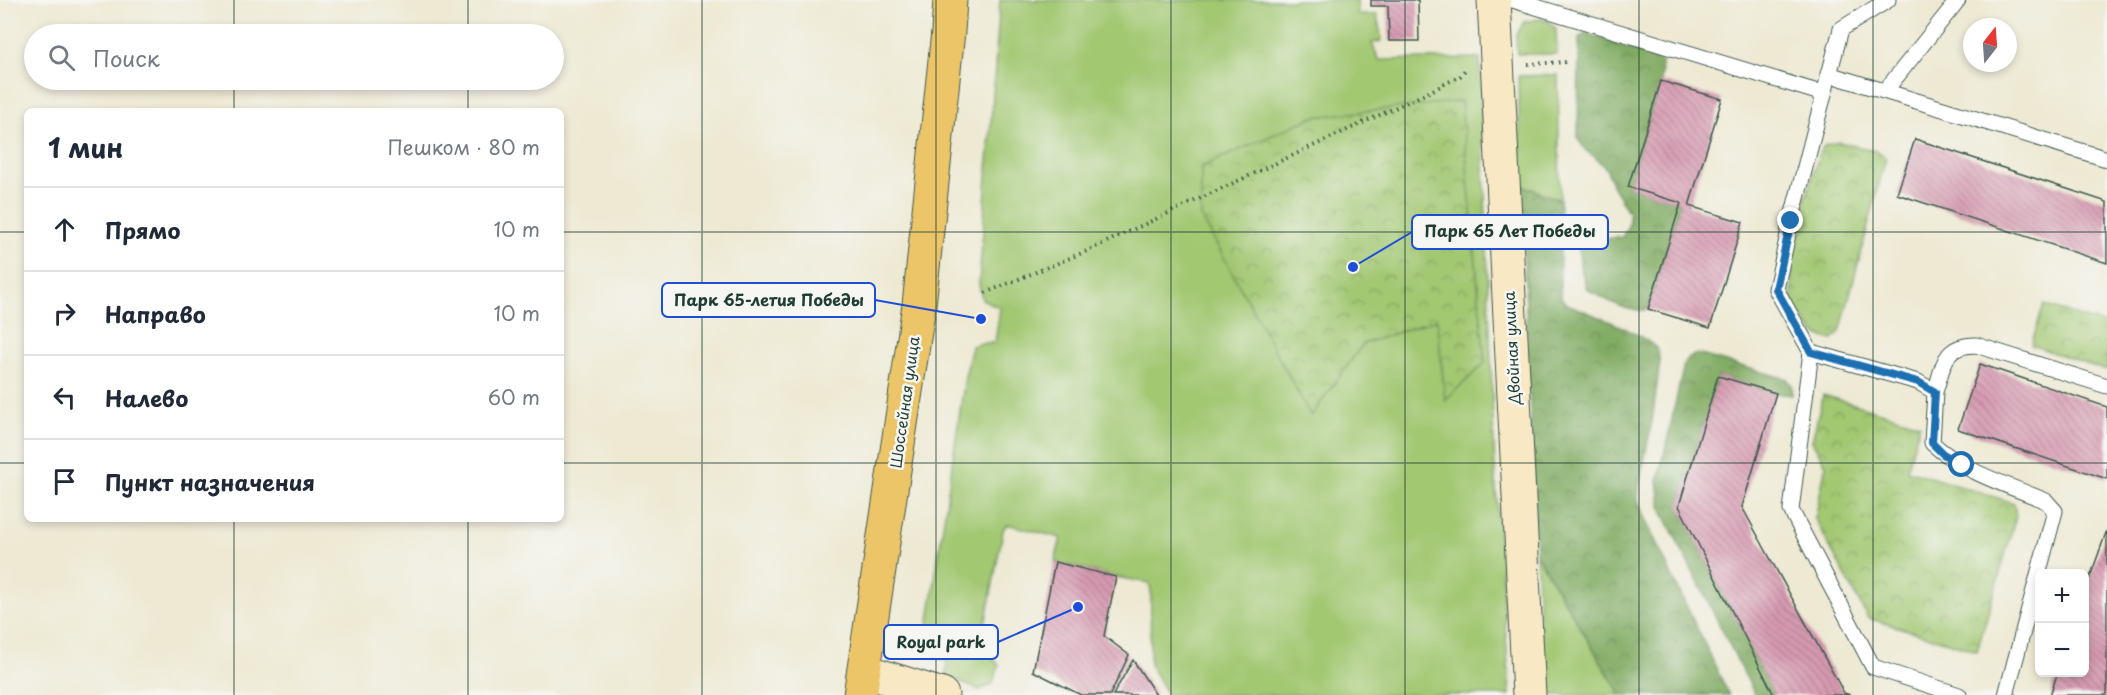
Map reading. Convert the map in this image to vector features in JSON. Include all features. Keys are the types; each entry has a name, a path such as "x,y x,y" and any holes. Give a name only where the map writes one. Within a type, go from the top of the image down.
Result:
{"highway":[{"name":"Шоссейная улица","path":"862,683 919,305 950,0"}],"street":[{"name":"Двойная улица","path":"1494,0 1529,695"},
{"path":"862,683 942,695"}],"lane":[{"path":"1513,0 1824,94"},
{"path":"1888,0 1841,29 1791,221 1776,289 1811,352 1791,510 1874,667 1959,695"},
{"path":"1885,91 1958,0"},
{"path":"1828,74 2107,159"},
{"path":"2006,695 2055,512 2046,501 1962,465 1943,454 1932,443 1935,392 1946,360 1952,350 1963,345 1976,345 2107,387"},
{"path":"1811,352 1918,382 1935,392"}],"path":[{"path":"985,293 1087,251 1429,92 1460,76 1468,67 1567,62"}],"green space":[{"path":"1000,0 1357,0 1358,15 1377,15 1382,41 1372,43 1379,60 1480,58 1495,474 1510,695 1167,695 1150,664 1151,590 1149,583 1055,562 1061,538 1011,525 1006,525 1003,530 982,641 986,653 999,666 992,685 979,690 946,676 947,662 924,654 965,377 972,346 995,343 1000,308 982,299 979,284"},
{"path":"1541,19 1549,22 1556,29 1557,54 1517,54 1516,36 1524,22"},
{"path":"1586,33 1655,58 1662,63 1661,81 1628,187 1681,203 1648,309 1624,308 1587,289 1580,265 1579,249 1587,240 1622,237 1629,224 1629,213 1613,187 1607,170 1586,151 1578,139 1579,38"},
{"path":"1558,75 1560,200 1521,185 1518,76"},
{"path":"1461,101 1485,363 1445,400 1437,319 1363,344 1311,416 1201,216 1201,167 1313,117"},
{"path":"1839,142 1876,151 1886,158 1840,332 1833,340 1816,334 1805,321 1793,298 1791,276 1799,222 1820,152 1824,146"},
{"path":"1521,185 1560,200 1560,285 1561,297 1565,303 1629,331 1652,344 1658,351 1660,361 1652,422 1638,500 1729,695 1621,695 1536,554"},
{"path":"2044,305 2107,325 2107,371 2031,345"},
{"path":"1697,354 1787,379 1792,385 1792,395 1776,393 1718,376 1679,506 1774,695 1755,695 1662,511 1658,481 1684,364 1689,357"},
{"path":"1823,395 1920,424 1907,470 2014,503 2016,517 1977,651 1868,618 1815,519 1826,465 1812,441"},
{"path":"1536,554 1621,695 1544,695"}],"building":[{"path":"1371,0 1418,0 1419,41 1389,41 1388,6 1371,6"},
{"path":"1661,81 1722,99 1689,206 1743,222 1710,328 1648,309 1681,203 1628,187"},
{"path":"1915,139 2107,202 2107,263 1897,194"},
{"path":"1980,364 2107,407 2107,479 1958,429"},
{"path":"1718,376 1776,393 1742,507 1844,693 1850,695 1774,695 1679,506"},
{"path":"2107,530 2107,695 2050,695 2056,677 2089,677 2089,580"},
{"path":"1055,562 1116,577 1104,636 1129,655 1110,695 1081,695 1033,671"},
{"path":"1133,660 1156,695 1113,695"}],"place":[{"name":"Парк 65 Лет Победы","path":"1353,267"},
{"name":"Парк 65-летия Победы","path":"981,319"},
{"name":"Royal park","path":"1078,607"}],"route":[{"path":"1791,221 1776,289 1811,352 1918,382 1935,392 1932,443 1943,454 1962,465"}]}
